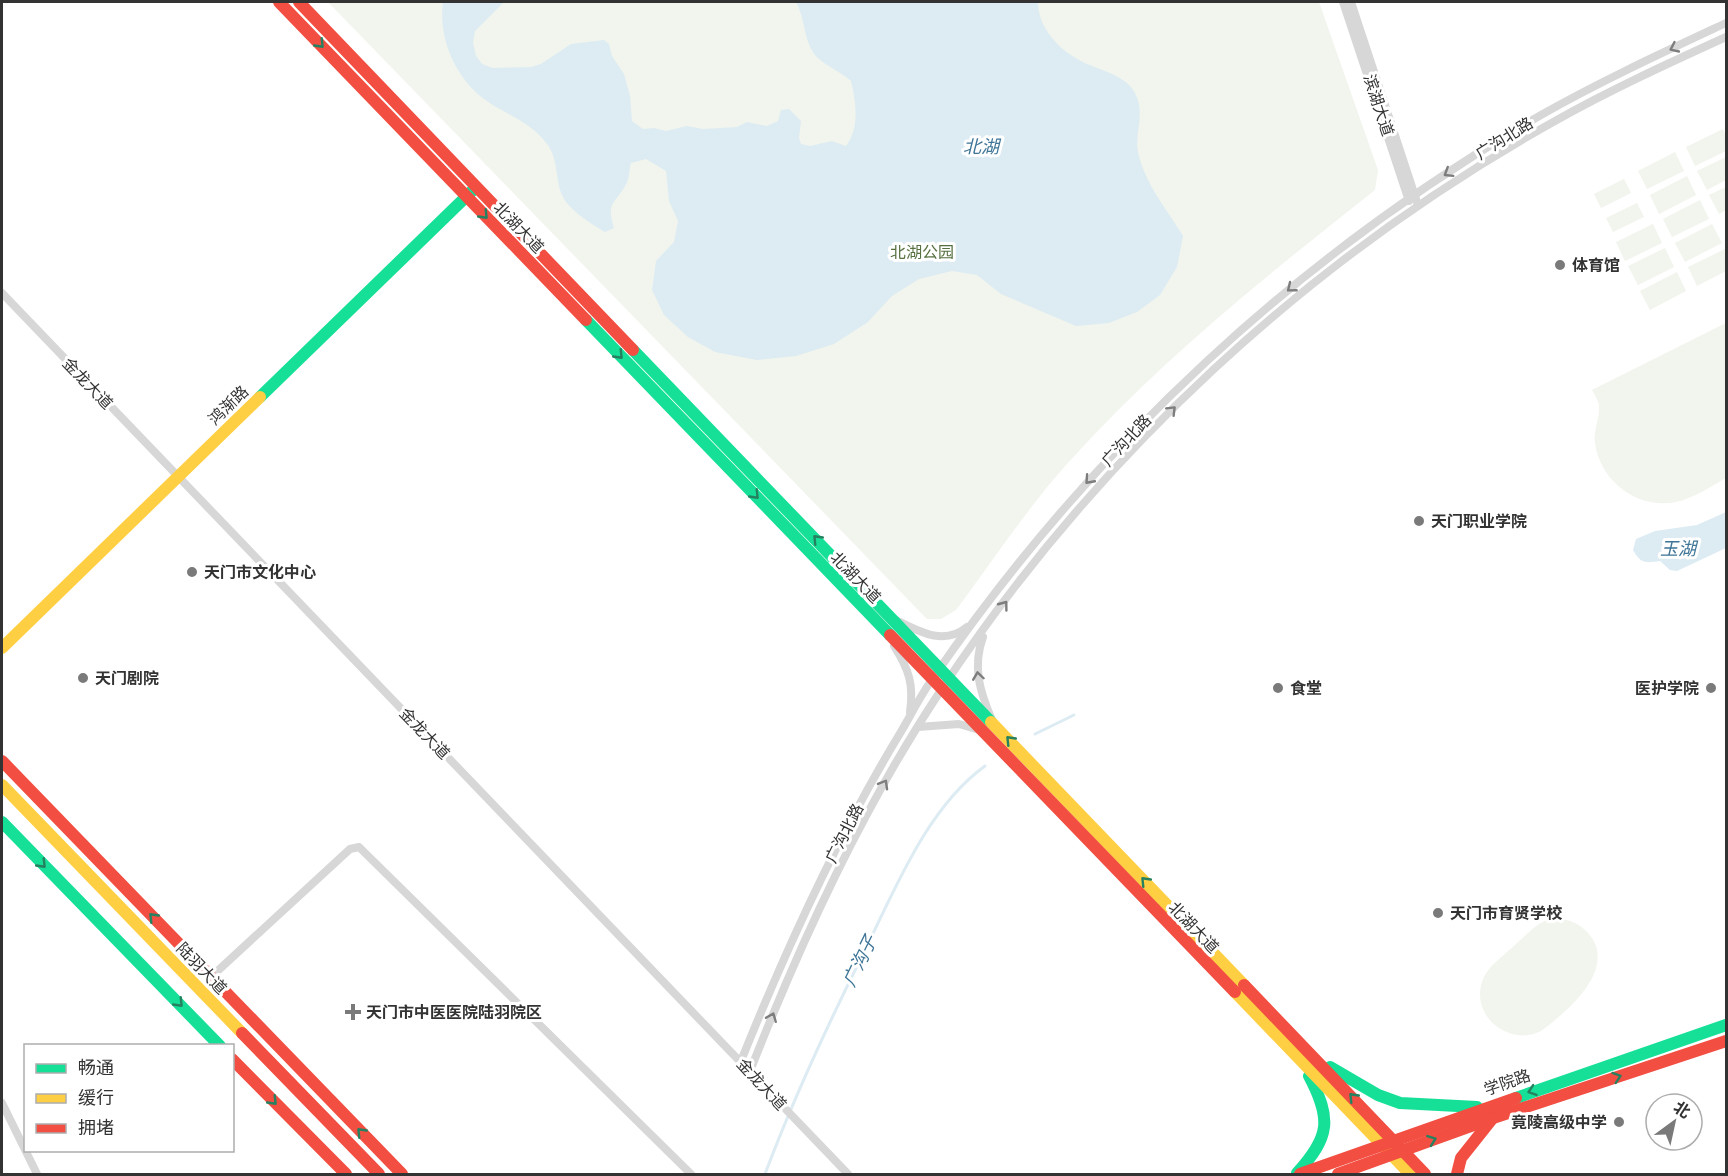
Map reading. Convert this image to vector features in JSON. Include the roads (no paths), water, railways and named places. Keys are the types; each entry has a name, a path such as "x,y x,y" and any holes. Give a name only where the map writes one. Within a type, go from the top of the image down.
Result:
{"main road":[{"name":"北湖大道","path":"279,2 983,733 1307,1059 1397,1153 1410,1174"},
{"name":"北湖大道","path":"299,2 994,723 1307,1059"},
{"name":"鸿渐路","path":"2,648 477,186"},
{"path":"2,761 402,1174"},
{"name":"陆羽大道","path":"2,785 379,1174"},
{"name":"陆羽大道","path":"2,798 366,1174"},
{"path":"2,822 218,1044"},
{"name":"学院路","path":"1298,1174 1484,1107 1726,1025"},
{"name":"学院路","path":"1338,1174 1493,1118 1726,1041"},
{"path":"1307,1059 1388,1100 1413,1105 1484,1107"},
{"path":"1298,1174 1322,1145 1327,1121 1325,1105 1307,1059"},
{"path":"234,1061 346,1174"},
{"path":"1457,1174 1461,1158 1493,1118"},
{"name":"北湖大道","path":"1397,1153 1425,1174"}],"street":[{"name":"滨湖大道","path":"1343,2 1415,207"},
{"name":"滨湖大道","path":"1351,2 1411,196"},
{"name":"广沟北路","path":"741,1061 781,963 828,864 870,783 932,680 1075,495 1180,384 1303,277 1411,196 1544,113 1726,23"},
{"name":"广沟北路","path":"750,1071 816,915 876,798 941,689 1071,517 1181,400 1268,321 1415,207 1555,120 1726,37"},
{"name":"金龙大道","path":"2,293 848,1174"},
{"path":"893,618 939,637 961,633 977,619"},
{"path":"987,627 976,664 980,689 994,723"},
{"path":"884,630 909,670 912,682 909,719"},
{"path":"918,727 959,724 983,733"},
{"path":"211,977 350,849 359,848 691,1174"},
{"path":"2,1103 24,1148"},
{"path":"26,1152 37,1174"}],"water":[{"name":"北湖","path":"443,2 504,2 475,31 473,43 476,56 482,64 493,68 531,67 541,64 571,44 604,40 609,44 612,56 624,74 630,96 632,121 643,129 654,128 666,131 687,126 703,129 737,127 747,122 767,126 778,121 781,110 789,109 801,121 799,138 801,144 810,146 832,141 846,146 855,123 851,81 814,53 807,39 796,2 1038,2 1042,21 1052,38 1060,46 1085,63 1113,74 1131,87 1135,93 1140,109 1137,145 1141,164 1151,185 1183,236 1177,267 1160,295 1137,312 1109,323 1076,326 1001,294 977,275 952,271 919,279 892,296 868,322 834,344 796,356 757,360 715,352 688,337 664,315 652,290 656,261 674,242 678,221 669,201 666,171 646,159 631,163 627,182 613,203 611,212 614,228 605,232 582,217 563,197 553,156 547,144 525,124 484,99 465,80 457,68 446,43 443,29"},
{"name":"玉湖","path":"1726,512 1726,548 1677,571 1670,570 1660,561 1644,562 1633,550 1636,539 1655,531 1697,525"}],"waterway":[{"name":"广沟子","path":"1035,734 1074,715"},
{"name":"广沟子","path":"765,1174 812,1060 902,874 930,826 947,803 985,766"}],"place":[{"name":"体育馆","path":"1560,265"},
{"name":"天门职业学院","path":"1419,521"},
{"name":"天门市文化中心","path":"192,572"},
{"name":"天门剧院","path":"83,678"},
{"name":"食堂","path":"1278,688"},
{"name":"医护学院","path":"1711,688"},
{"name":"天门市育贤学校","path":"1438,913"},
{"name":"天门市中医医院陆羽院区","path":"353,1012"},
{"name":"竟陵高级中学","path":"1619,1122"}],"park label":[{"name":"北湖公园","path":"922,252"}]}
